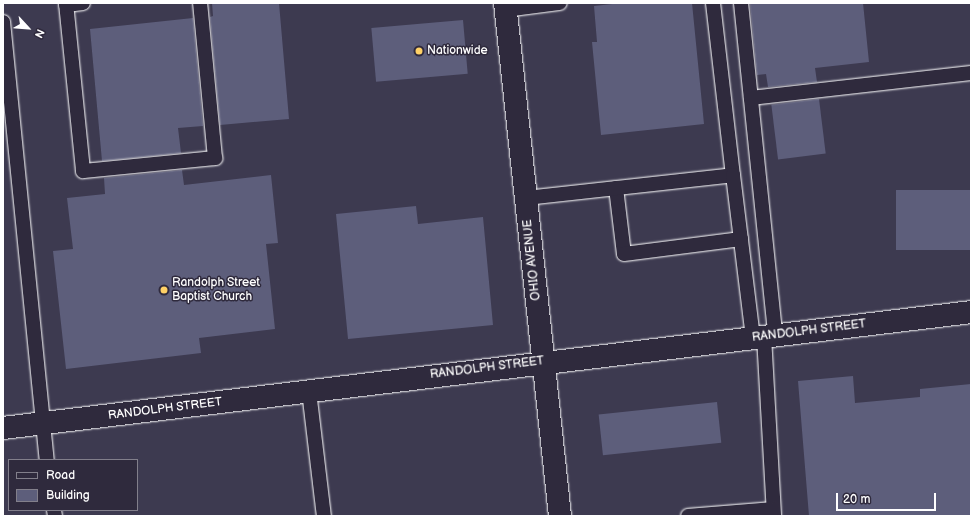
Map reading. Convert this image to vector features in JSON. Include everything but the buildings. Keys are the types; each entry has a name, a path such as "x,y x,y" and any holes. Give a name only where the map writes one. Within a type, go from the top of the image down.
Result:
{"main road":[{"name":"OHIO AVENUE","path":"506,6 542,361 560,516"},
{"name":"RANDOLPH STREET","path":"3,428 542,361 971,312"}],"lane":[{"path":"83,3 66,4 84,171 215,158 200,3"},
{"path":"506,6 560,3"},
{"path":"713,3 741,238 764,336"},
{"path":"688,516 773,512 751,98 741,3"},
{"path":"3,22 42,424 47,459"},
{"path":"751,98 971,73"},
{"path":"526,198 733,175"},
{"path":"616,188 624,254 741,238"},
{"path":"309,391 324,516"}],"place":[{"name":"Nationwide","path":"419,51"},
{"name":"Randolph Street Baptist Church","path":"164,290"}]}
